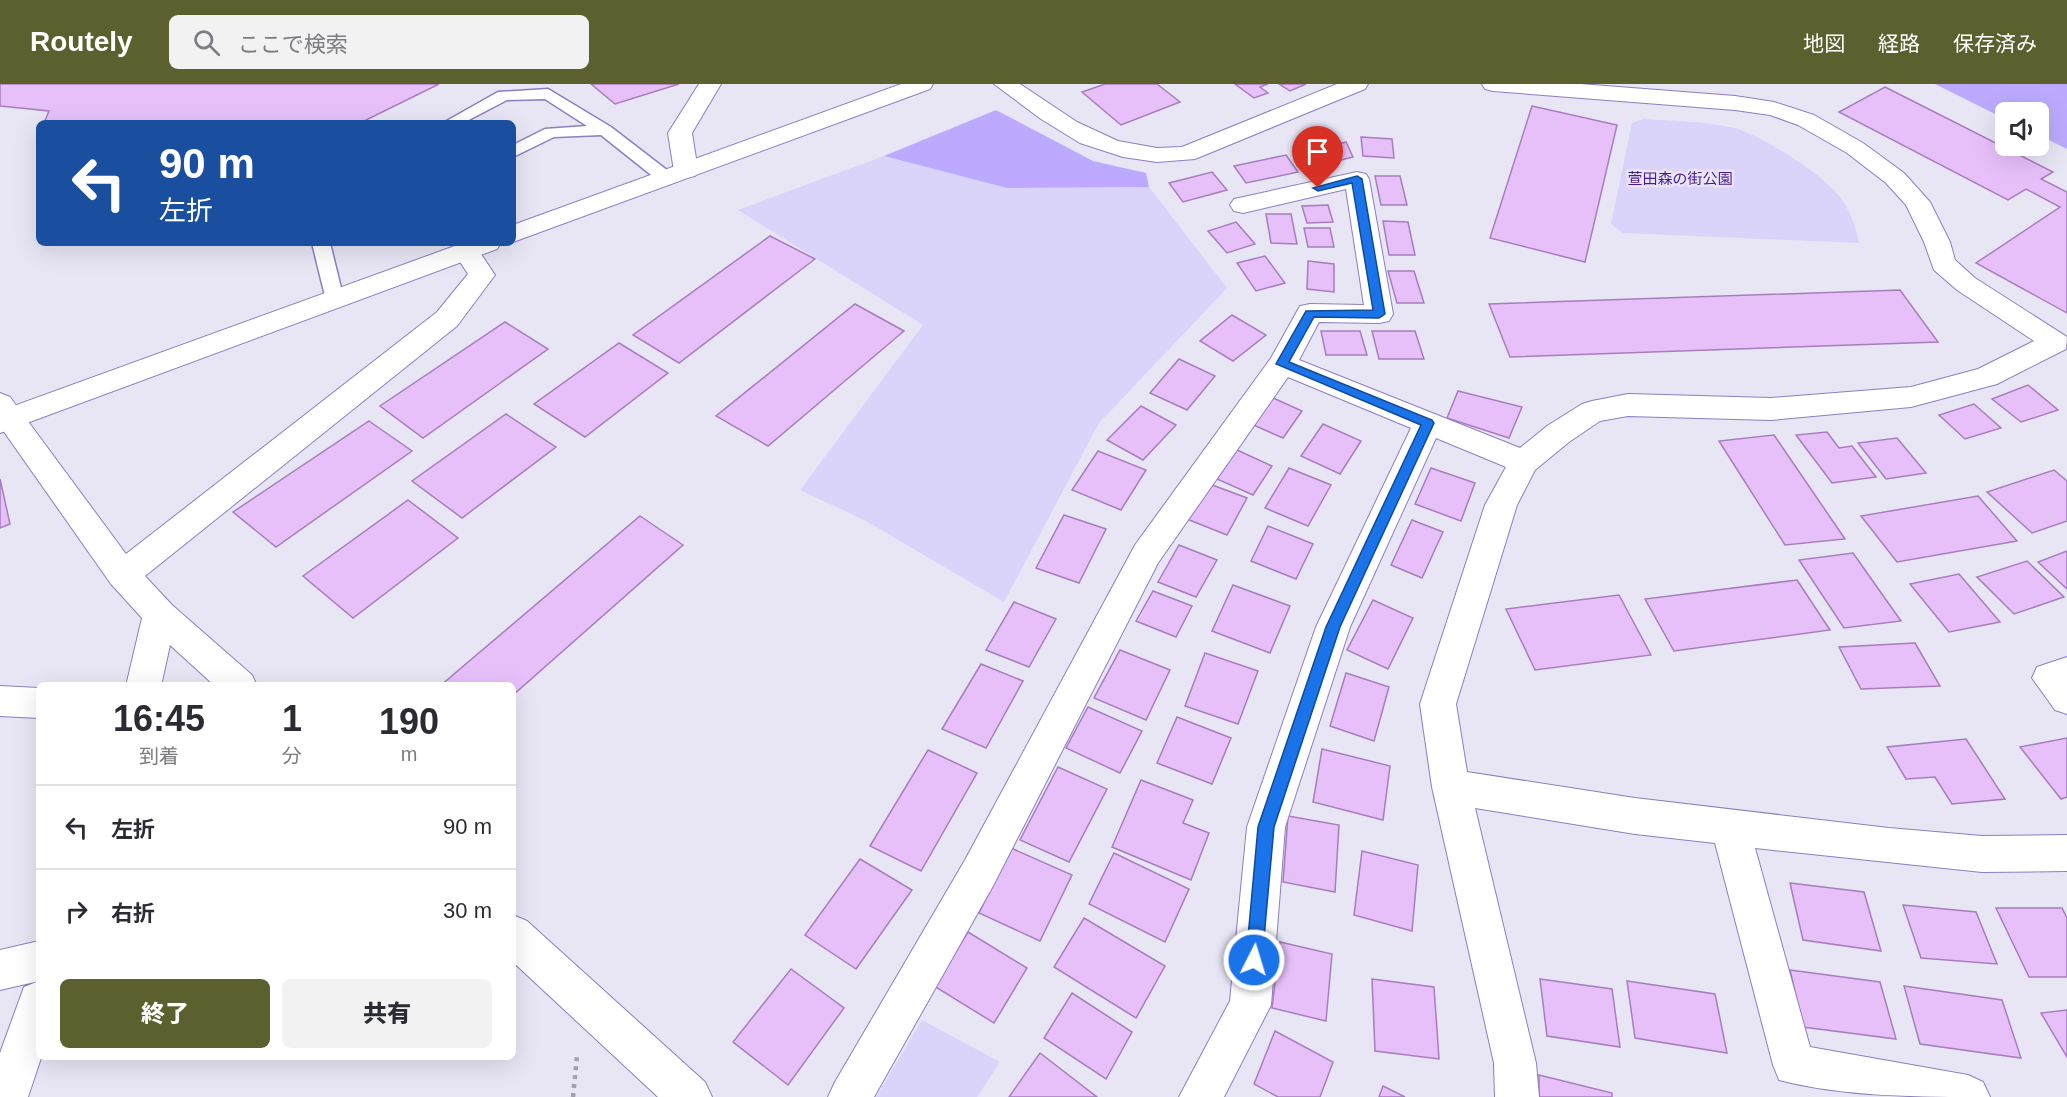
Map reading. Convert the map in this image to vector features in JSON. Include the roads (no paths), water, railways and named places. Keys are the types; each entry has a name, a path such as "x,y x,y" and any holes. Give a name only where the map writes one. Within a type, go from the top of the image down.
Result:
{"street":[{"path":"676,174 680,133 710,84"},
{"path":"516,233 922,84"},
{"path":"1005,84 1090,140 1135,154 1164,156 1186,154 1357,84"},
{"path":"1493,84 1735,103 1774,109 1806,120 1855,148 1895,178 1917,202 1936,242 1943,264 1966,284 2056,342 1987,377 1911,398 1771,409 1628,405 1593,412 1558,434 1524,462 1501,505 1438,704 1451,787 1515,1063 1517,1097"},
{"path":"850,1097 979,873 1146,554 1282,364 1310,314 1379,314 1357,179 1243,205"},
{"path":"123,575 447,319 483,275 477,247 335,300 4,414 123,575 160,615 235,682"},
{"path":"1282,364 1524,462"},
{"path":"1201,1097 1250,1005 1266,827 1333,627 1428,423"},
{"path":"144,682 160,615"},
{"path":"2067,672 2049,678 2067,699"},
{"path":"0,701 36,703"},
{"path":"1451,787 1635,816 1730,827 1982,854 2067,854"},
{"path":"1730,827 1794,1065 1968,1097"},
{"path":"516,938 690,1097"},
{"path":"0,970 36,962"},
{"path":"6,1097 36,1011"}],"lane":[{"path":"457,120 504,95 527,89 548,94 676,174"},
{"path":"516,150 551,132 605,130"},
{"path":"326,246 335,300"}],"park label":[{"name":"萱田森の街公園","path":"1680,178"}]}
